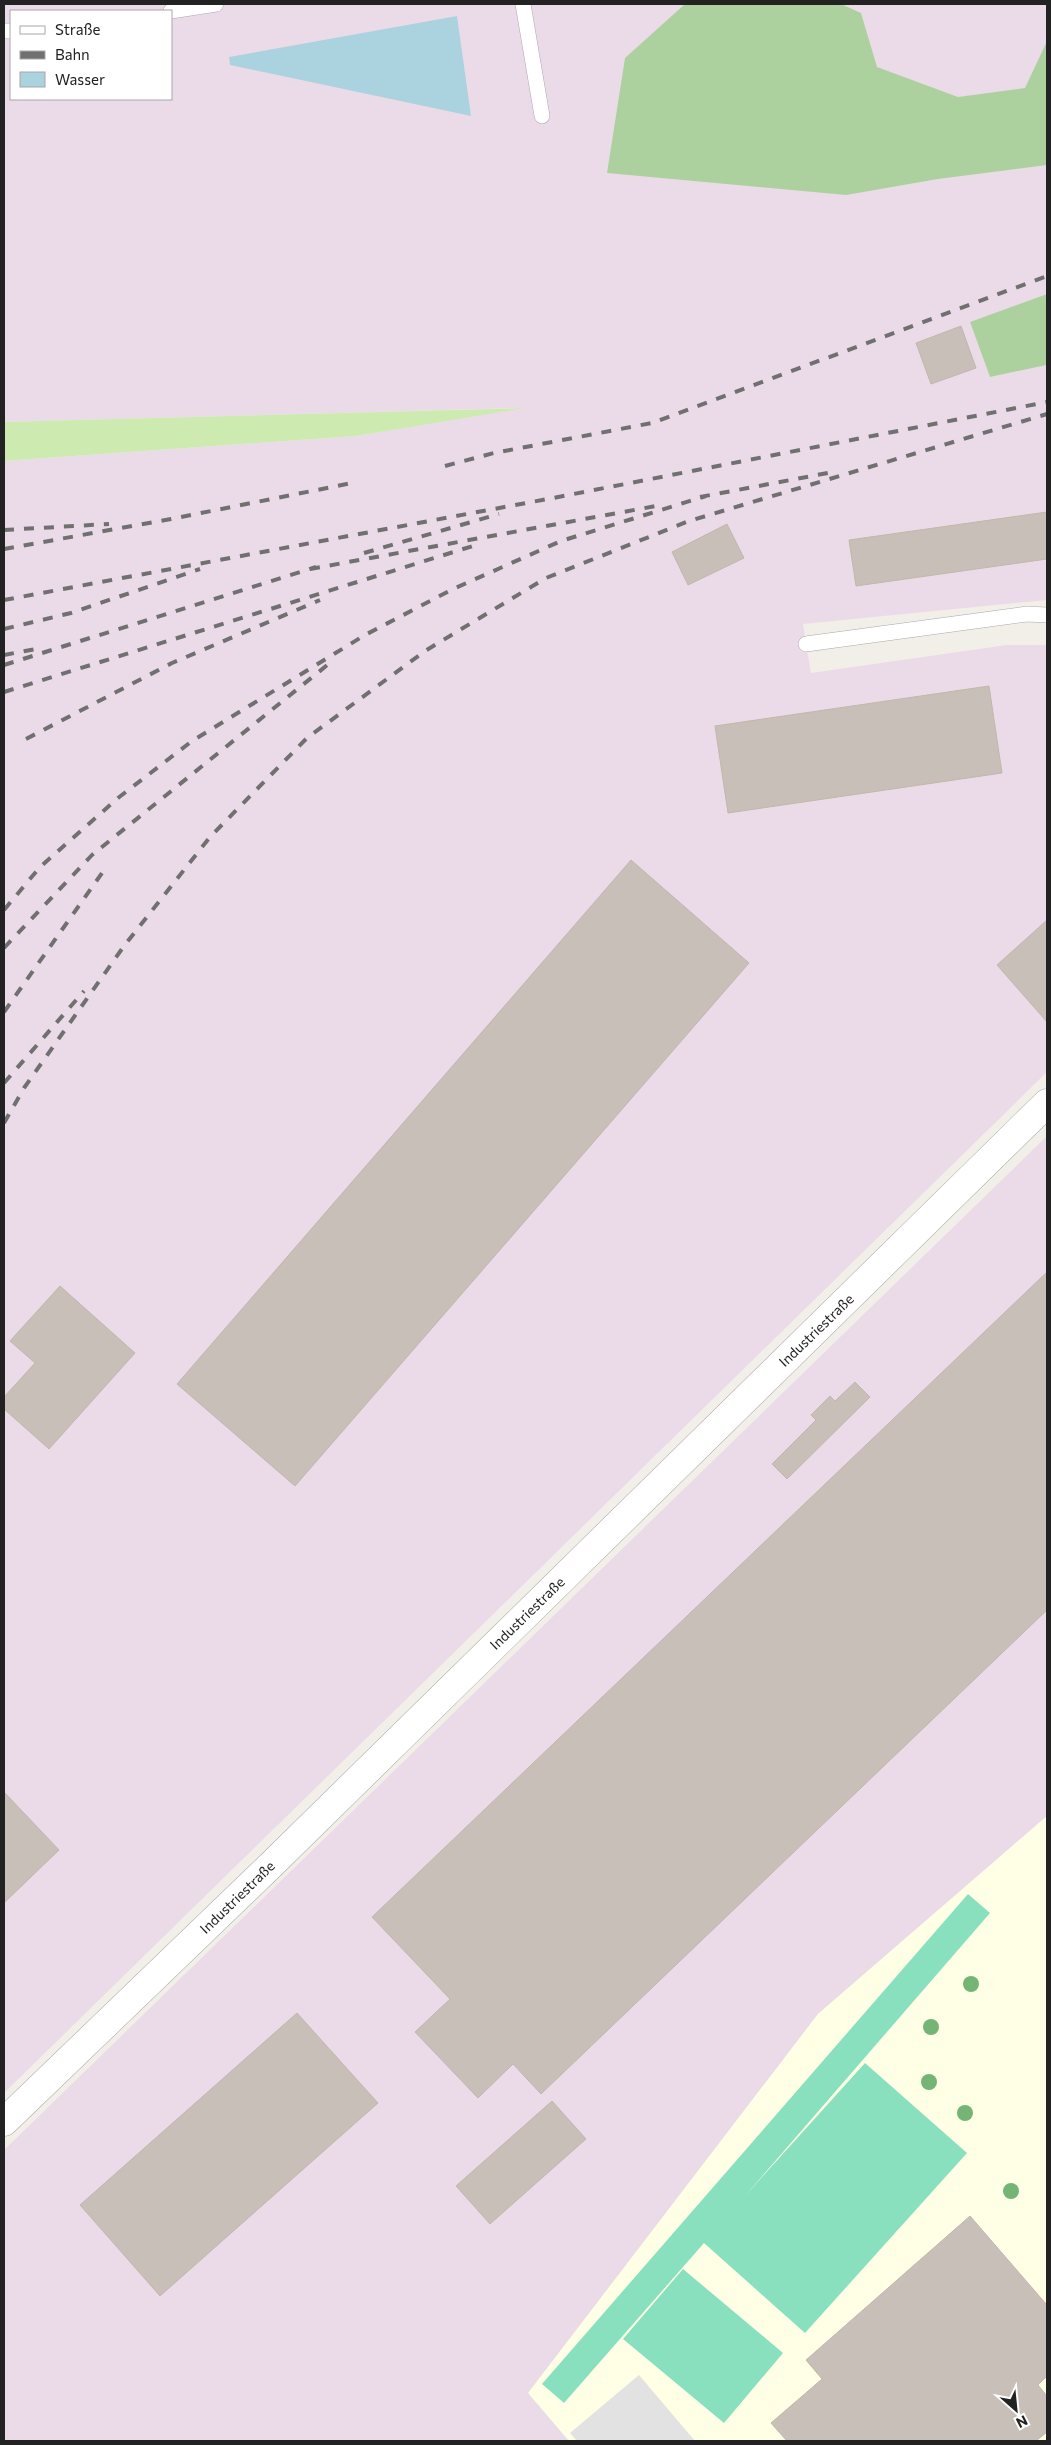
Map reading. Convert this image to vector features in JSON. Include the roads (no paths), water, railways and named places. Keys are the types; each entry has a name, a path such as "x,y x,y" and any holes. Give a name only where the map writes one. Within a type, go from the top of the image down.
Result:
{"street":[{"name":"Industriestraße","path":"4,2122 279,1857 1047,1103"}],"lane":[{"path":"172,11 216,4"},
{"path":"523,4 542,116"},
{"path":"806,644 1027,614 1047,615"}],"water":[{"path":"457,16 471,116 230,65 229,57"}],"railway":[{"path":"445,466 494,453 652,423 1047,276"},
{"path":"4,600 553,498 1047,402"},
{"path":"4,1123 24,1088 124,946 210,837 307,738 425,651 546,578 689,521 1047,414"},
{"path":"700,497 833,472"},
{"path":"4,549 171,519 352,483"},
{"path":"4,910 40,867 118,798 192,741 365,635 453,589 561,541 706,496"},
{"path":"310,569 656,506"},
{"path":"364,553 499,514"},
{"path":"4,530 109,524"},
{"path":"4,692 476,545"},
{"path":"4,665 316,567"},
{"path":"4,629 71,613 200,569"},
{"path":"26,739 172,663 320,600"},
{"path":"4,655 36,649"},
{"path":"4,948 92,855 331,662"},
{"path":"4,1012 102,873"},
{"path":"4,1083 84,991"}]}
